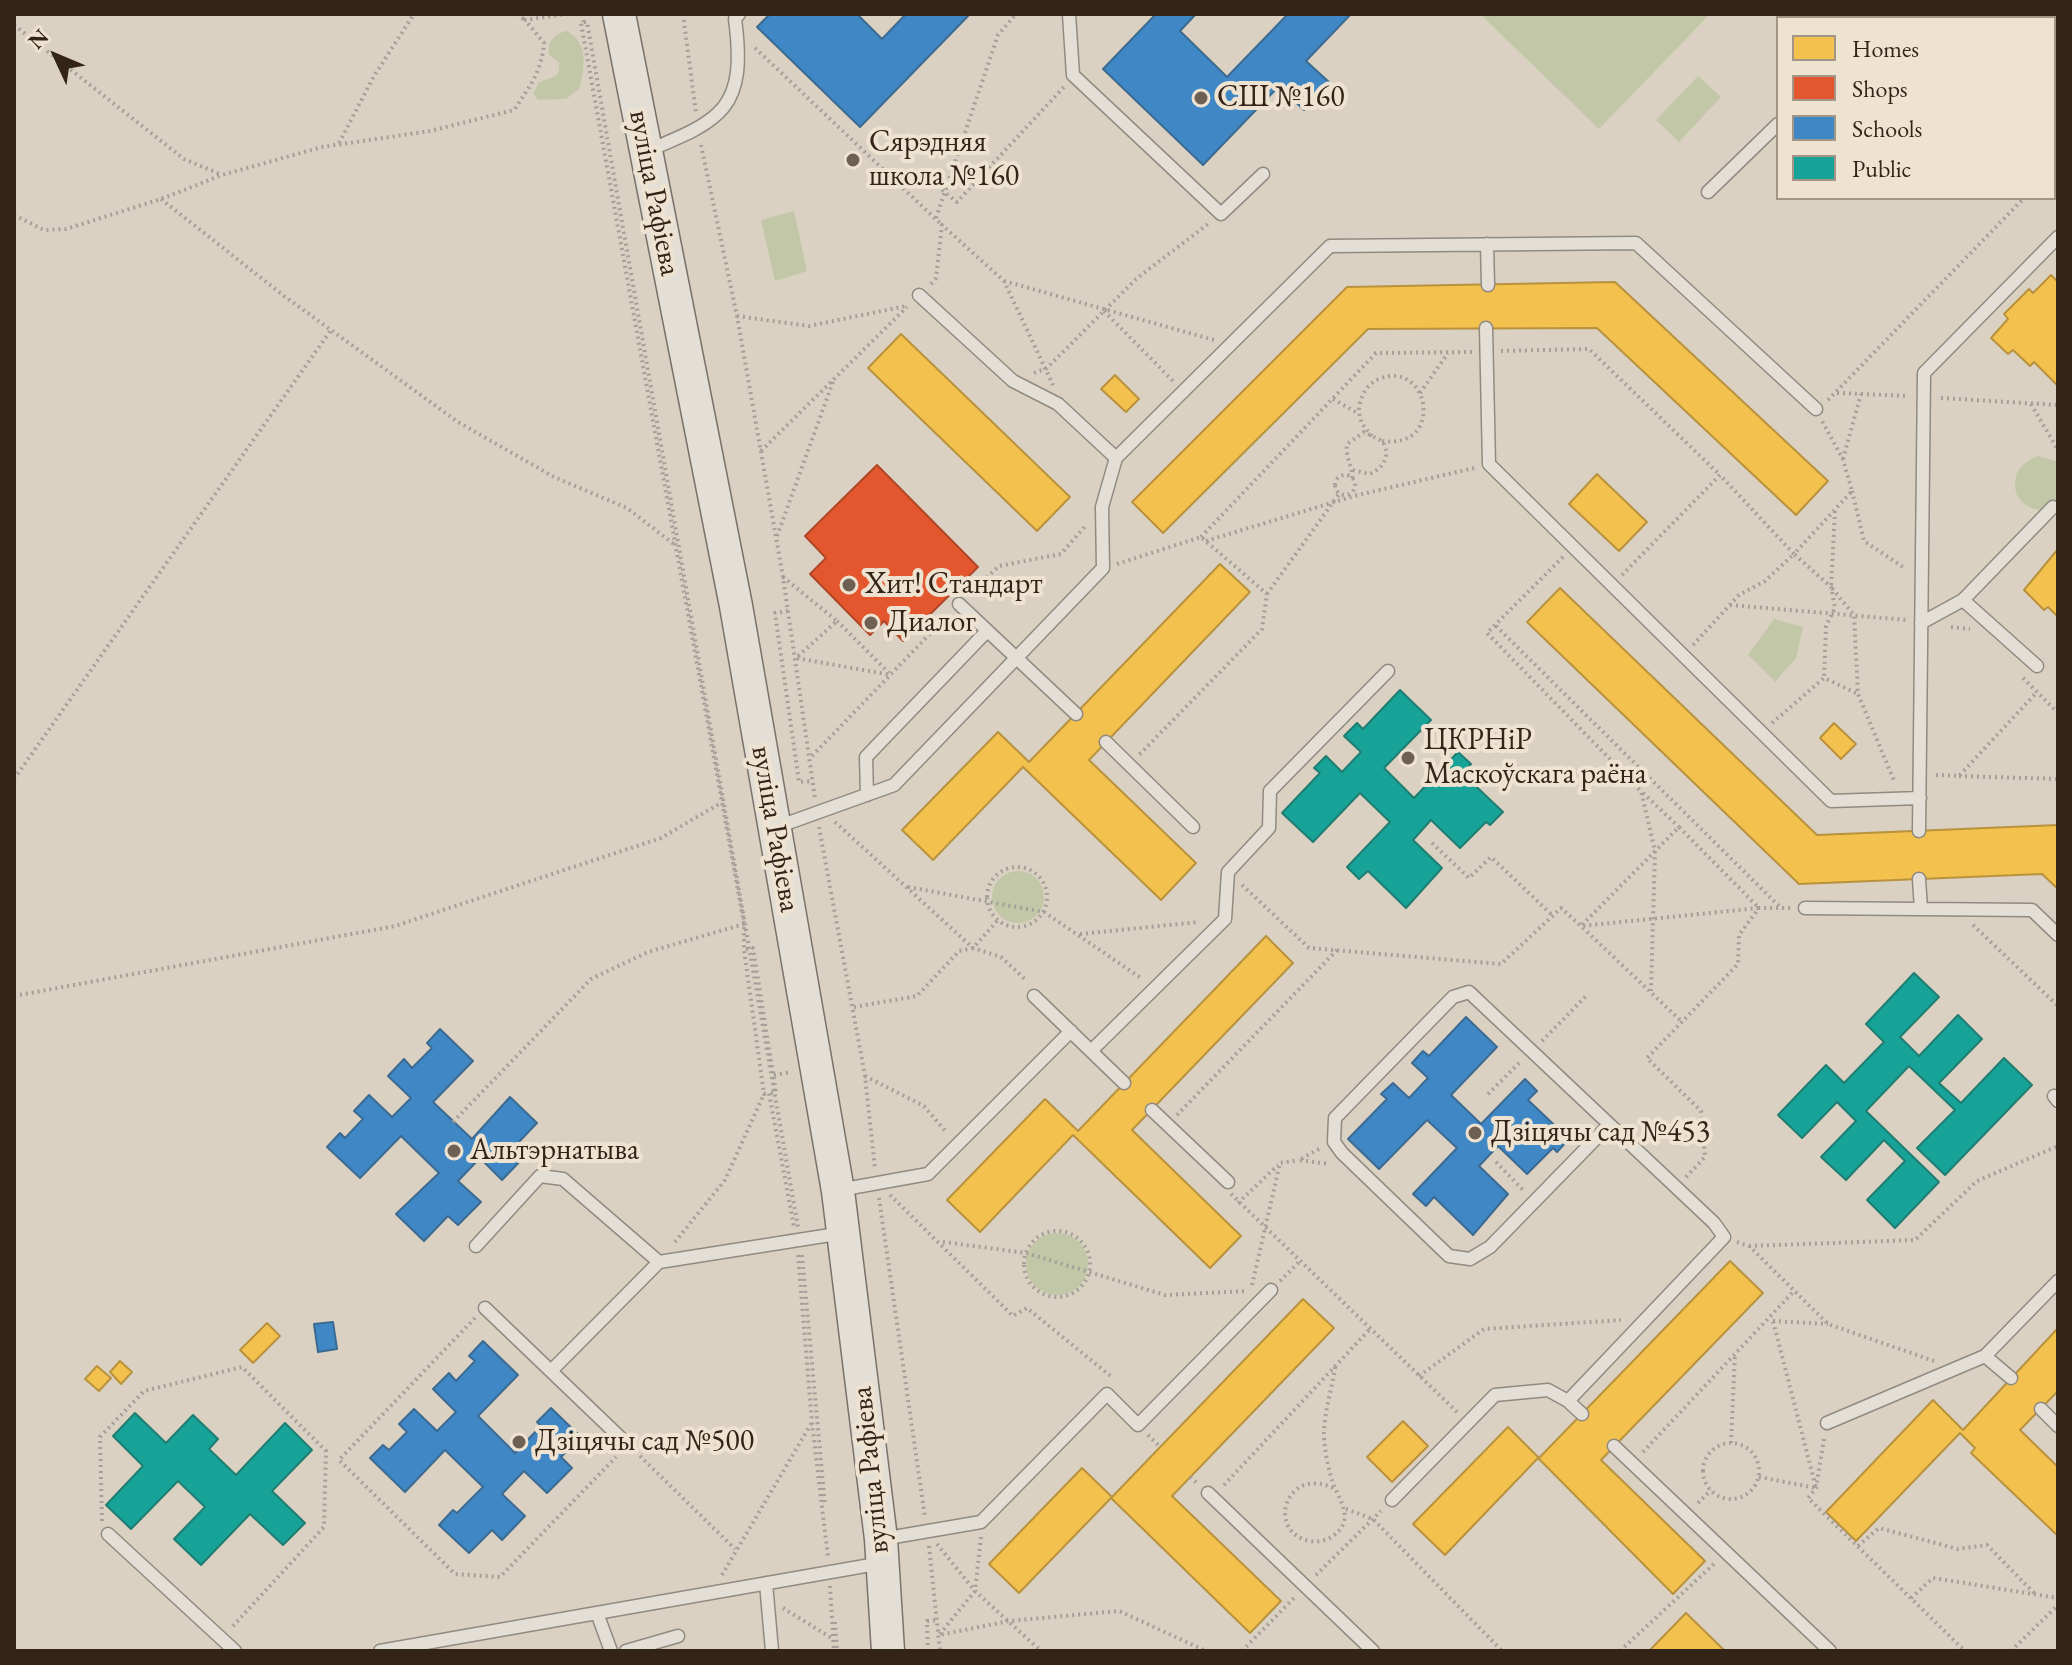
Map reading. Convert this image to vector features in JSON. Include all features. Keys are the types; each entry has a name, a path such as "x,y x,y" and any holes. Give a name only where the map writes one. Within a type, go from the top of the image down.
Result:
{"main road":[{"name":"вуліца Рафіева","path":"619,14 776,827 838,1191 882,1551 888,1651"}],"lane":[{"path":"646,152 698,130 726,107 735,88 735,19 739,14"},
{"path":"1069,14 1073,75 1221,214 1263,174"},
{"path":"1708,192 1776,126"},
{"path":"1919,831 1922,580 1918,397 1924,373 2058,237"},
{"path":"776,827 894,785 1103,568 1102,507 1116,458 1330,246 1636,243 1816,409"},
{"path":"1487,244 1488,285"},
{"path":"919,295 1013,381 1058,404 1116,458"},
{"path":"1486,328 1489,464 1831,801 1920,798"},
{"path":"1921,623 1963,600 2053,507"},
{"path":"1963,600 2037,666"},
{"path":"959,604 1076,714"},
{"path":"867,795 866,757 987,631"},
{"path":"1091,1051 1225,919 1228,872 1269,828 1270,791 1388,671"},
{"path":"1106,742 1193,827"},
{"path":"1919,879 1921,909"},
{"path":"1805,908 2032,910 2058,935"},
{"path":"1034,991 1124,1083"},
{"path":"1568,1401 1724,1237 1676,1187 1469,992 1453,997 1335,1118 1334,1142 1356,1168 1449,1256 1470,1259 1490,1247 1609,1125"},
{"path":"838,1191 928,1174 1071,1031"},
{"path":"1152,1110 1228,1182"},
{"path":"476,1246 540,1176 550,1176 563,1179 659,1262"},
{"path":"551,1371 659,1262 843,1233"},
{"path":"1827,1423 1985,1356 2058,1281"},
{"path":"380,1651 831,1571 927,1531 981,1522 1107,1394 1138,1425 1271,1290"},
{"path":"485,1308 628,1445"},
{"path":"1985,1356 2011,1378"},
{"path":"1392,1500 1495,1395 1548,1390 1568,1401 1582,1414"},
{"path":"2041,1409 2058,1426"},
{"path":"1614,1446 1830,1651"},
{"path":"1210,1495 1373,1651"},
{"path":"108,1534 235,1651"},
{"path":"766,1583 772,1651"},
{"path":"597,1613 611,1651"},
{"path":"626,1651 678,1636"}],"path":[{"path":"339,144 374,76 414,14"},
{"path":"14,226 15,216 38,229 57,231 161,199 222,175 339,144 430,131 514,110 537,76 544,43 517,14"},
{"path":"525,20 566,14"},
{"path":"583,14 584,22 581,23 745,924 746,950 768,1093 798,1239 836,1651"},
{"path":"935,219 942,190 998,35 1016,14"},
{"path":"14,25 184,159 222,175"},
{"path":"736,31 1004,281 1047,368 1058,404"},
{"path":"942,190 957,202 1050,105 1073,75"},
{"path":"161,199 331,330 458,422 554,477 627,508 678,545 719,804 745,924"},
{"path":"1013,381 1047,368 1102,309 1221,214"},
{"path":"919,295 936,278 942,225"},
{"path":"1004,281 1232,345"},
{"path":"737,316 809,326 908,306 761,451"},
{"path":"1102,309 1184,392"},
{"path":"14,779 331,330"},
{"path":"1204,539 1376,353 1589,349 1720,475"},
{"path":"1420,393 1448,353"},
{"path":"1352,478 1353,470 1345,456 1347,444 1364,432 1382,441 1401,442 1419,428 1425,406 1413,384 1400,377 1382,378 1366,389 1359,414"},
{"path":"776,538 835,378"},
{"path":"1837,393 2058,405"},
{"path":"1843,459 1861,394"},
{"path":"1333,399 1359,414 1372,436"},
{"path":"2030,404 2058,450"},
{"path":"1353,470 1369,474 1383,465 1387,456 1382,441"},
{"path":"1103,568 1352,494 1489,464"},
{"path":"1339,494 1335,480 1346,474 1355,483 1352,494"},
{"path":"1852,491 1864,541 1922,580"},
{"path":"1127,763 1134,760 1262,629 1267,594 1329,503 1339,494 1352,494"},
{"path":"1761,733 1824,678 1826,626 1835,608 1831,587 1835,509"},
{"path":"1204,539 1267,594"},
{"path":"1574,546 1487,633 1759,908"},
{"path":"1683,655 1739,595 1765,581 1794,554 1831,587 1854,615 1858,694 1902,799"},
{"path":"783,577 837,621 891,675 796,658 837,621"},
{"path":"1730,605 1831,615 1888,616 1974,629"},
{"path":"788,611 775,613 799,782 814,781"},
{"path":"1495,625 1781,908"},
{"path":"2019,674 2058,713"},
{"path":"1824,678 1858,694"},
{"path":"1959,776 2037,692"},
{"path":"1920,775 2058,779"},
{"path":"1641,791 1655,851 1651,991"},
{"path":"14,996 395,926 661,838 719,804"},
{"path":"822,810 973,948 1001,957 1034,991"},
{"path":"1581,926 1679,827"},
{"path":"1432,843 1469,878 1491,857 1553,915"},
{"path":"1011,866 1035,871 1046,886 1048,896 1044,912 1024,927 1013,927 998,920 986,899 991,880 998,872 1011,866"},
{"path":"1228,872 1309,948 1501,964 1561,908 1682,1022"},
{"path":"906,887 986,899 1044,912 1155,988"},
{"path":"1581,926 1654,916 1759,908 1805,908"},
{"path":"1676,1187 1705,1157 1701,1111 1647,1058 1738,964 1739,935 1759,908"},
{"path":"1956,909 2058,1006"},
{"path":"1078,934 1225,919"},
{"path":"853,1008 917,996 959,951 973,948 998,920"},
{"path":"453,1122 591,979 648,952 745,924"},
{"path":"746,950 753,948 776,1092 768,1093"},
{"path":"1168,1123 1337,950"},
{"path":"865,1076 924,1106 957,1144"},
{"path":"659,1262 725,1180 768,1093"},
{"path":"1299,1160 1334,1142"},
{"path":"1724,1237 1749,1246 1915,1240 1977,1181 2058,1146"},
{"path":"1238,1204 1280,1163 1299,1160 1356,1168"},
{"path":"1496,1162 1534,1202"},
{"path":"1250,1291 1280,1163"},
{"path":"1228,1182 1232,1199 1468,1423"},
{"path":"877,1183 941,1242 1013,1316 1027,1308 1125,1388"},
{"path":"1064,1231 1075,1236 1086,1248 1090,1270 1081,1287 1073,1293 1056,1297 1045,1295 1031,1284 1026,1274 1026,1253 1040,1235 1064,1231"},
{"path":"941,1242 1026,1253 1165,1295 1271,1290 1299,1262"},
{"path":"1749,1246 1828,1324"},
{"path":"1632,1463 1770,1320 1794,1291"},
{"path":"485,1308 339,1460 455,1574 500,1577 628,1445 735,1549"},
{"path":"1419,1376 1484,1329 1647,1319"},
{"path":"1770,1320 1828,1324 1954,1369"},
{"path":"1770,1320 1816,1488"},
{"path":"1210,1495 1370,1329"},
{"path":"1731,1443 1735,1354"},
{"path":"108,1534 100,1518 100,1437 144,1391 242,1367 326,1451 324,1527 222,1638"},
{"path":"1335,1367 1324,1434 1335,1489 1345,1508 1341,1528 1326,1540 1304,1540 1290,1529 1285,1508 1290,1495 1299,1486 1322,1482 1335,1489"},
{"path":"714,1592 735,1549 813,1422"},
{"path":"1827,1423 1816,1488 1808,1498 1965,1651"},
{"path":"1731,1443 1750,1450 1759,1465 1759,1477 1748,1494 1734,1499 1718,1496 1704,1479 1705,1461 1714,1448 1731,1443"},
{"path":"1759,1477 1816,1488"},
{"path":"1345,1508 1373,1519 1502,1651"},
{"path":"981,1522 982,1555 975,1591 939,1635 1009,1621 1119,1611 1206,1651"},
{"path":"1858,1546 1879,1528 1958,1549 1987,1545 2035,1594"},
{"path":"927,1531 975,1591 1041,1651"},
{"path":"1620,1651 1726,1553"},
{"path":"1911,1598 1933,1578 2058,1598"},
{"path":"767,1598 834,1639"},
{"path":"2011,1651 2058,1605"},
{"path":"927,1651 927,1621 938,1620"}],"green space":[{"path":"1480,14 1710,14 1599,129"},
{"path":"567,31 579,42 584,57 579,89 566,99 538,100 533,94 539,82 556,76 559,71 559,62 549,55 551,42"},
{"path":"1698,76 1721,97 1679,142 1656,120"},
{"path":"794,211 807,271 775,281 761,220"},
{"path":"2039,456 2058,462 2058,502 2047,510 2034,509 2025,504 2015,488 2020,469 2027,461"},
{"path":"1774,619 1803,627 1796,658 1775,682 1748,655"},
{"path":"1018,871 1036,879 1044,897 1036,915 1018,923 1000,915 992,897 1000,879"},
{"path":"1057,1233 1079,1242 1088,1264 1079,1286 1057,1295 1035,1286 1026,1264 1035,1242"}],"building: Homes":[{"path":"2051,275 2058,282 2058,386 2034,362 2030,366 2013,350 2008,354 1991,338 2008,319 2004,314 2029,289 2033,293"},
{"path":"1615,282 1828,481 1796,515 1597,328 1368,329 1163,533 1132,502 1347,287"},
{"path":"901,334 1070,497 1037,531 868,368"},
{"path":"1115,375 1139,399 1126,412 1101,389"},
{"path":"1597,474 1647,522 1619,551 1569,504"},
{"path":"2058,549 2058,617 2048,607 2044,610 2024,590"},
{"path":"1220,564 1250,592 1089,760 1196,863 1161,900 1023,767 933,860 902,830 998,732 1029,762"},
{"path":"1560,588 1817,835 2058,825 2058,889 2042,874 1799,884 1527,622"},
{"path":"1834,723 1856,744 1841,759 1820,738"},
{"path":"1266,936 1293,963 1132,1130 1241,1236 1210,1268 1073,1135 980,1232 947,1200 1045,1099 1078,1131"},
{"path":"1730,1261 1763,1293 1601,1460 1705,1561 1673,1594 1538,1458 1445,1555 1413,1524 1508,1427 1539,1458"},
{"path":"1303,1299 1334,1328 1172,1496 1281,1601 1250,1633 1111,1498 1019,1593 989,1564 1082,1468 1112,1497"},
{"path":"267,1323 280,1336 253,1363 240,1350"},
{"path":"2058,1328 2058,1391 2020,1430 2058,1467 2058,1536 1971,1453 1975,1448 1960,1433 1856,1541 1826,1512 1933,1400 1963,1430"},
{"path":"120,1361 132,1372 121,1384 110,1372"},
{"path":"97,1366 111,1378 99,1391 85,1379"},
{"path":"1403,1421 1428,1446 1392,1482 1367,1457"},
{"path":"1686,1613 1725,1651 1649,1651"}],"building: Shops":[{"path":"877,465 978,567 903,641 884,621 870,635 810,574 826,558 805,536"}],"building: Schools":[{"path":"770,14 857,14 882,39 906,14 970,14 860,127 757,27"},
{"name":"СШ №160","path":"1156,14 1196,14 1180,31 1227,77 1288,14 1351,14 1306,61 1330,83 1304,110 1279,86 1203,165 1103,69"},
{"path":"1978,14 2032,14 2032,16"},
{"path":"1466,1017 1497,1047 1451,1095 1481,1124 1525,1079 1537,1091 1528,1100 1569,1139 1557,1152 1553,1148 1527,1174 1498,1146 1479,1166 1508,1194 1473,1235 1434,1197 1426,1206 1413,1194 1457,1148 1427,1120 1379,1169 1348,1139 1387,1099 1381,1094 1393,1083 1409,1098 1428,1078 1412,1063 1423,1051 1429,1056"},
{"path":"440,1029 473,1061 433,1102 472,1139 510,1097 537,1123 516,1145 526,1155 502,1180 480,1158 458,1181 481,1202 458,1225 448,1216 424,1241 396,1214 439,1173 401,1136 360,1178 327,1147 340,1133 345,1138 363,1119 354,1111 369,1095 392,1117 411,1098 388,1076 404,1059 412,1068 432,1048 427,1043"},
{"path":"333,1322 337,1349 318,1352 314,1324"},
{"path":"483,1341 518,1375 478,1416 515,1453 541,1426 537,1422 551,1408 581,1437 561,1457 572,1468 547,1493 524,1471 502,1494 525,1516 502,1540 492,1530 469,1553 439,1525 453,1510 457,1513 483,1487 445,1450 405,1492 370,1458 383,1445 389,1450 407,1432 399,1424 414,1409 437,1431 456,1412 433,1389 449,1373 456,1381 475,1361 469,1356"}],"building: Public":[{"path":"1400,690 1431,720 1384,768 1414,798 1458,752 1471,764 1462,773 1503,812 1490,825 1486,822 1460,848 1431,820 1413,840 1442,868 1406,908 1368,871 1359,879 1347,867 1390,822 1360,793 1313,842 1282,813 1320,773 1314,768 1326,756 1342,772 1361,752 1344,736 1357,723 1363,729"},
{"path":"1914,973 1939,997 1900,1037 1919,1056 1958,1015 1982,1039 1939,1083 1961,1103 2004,1058 2032,1085 1945,1175 1917,1148 1955,1110 1909,1066 1866,1111 1939,1182 1895,1228 1867,1200 1905,1161 1884,1140 1846,1180 1821,1157 1856,1121 1837,1102 1802,1138 1778,1115 1826,1065 1844,1083 1884,1042 1866,1024"},
{"path":"135,1413 166,1443 193,1415 218,1439 209,1449 236,1475 285,1423 312,1450 272,1491 305,1523 283,1545 250,1514 201,1565 174,1539 205,1507 178,1481 131,1529 106,1505 143,1466 113,1436"}],"place":[{"name":"СШ №160","path":"1201,98"},
{"name":"Сярэдняя школа №160","path":"853,160"},
{"name":"Хит! Стандарт","path":"849,585"},
{"name":"Диалог","path":"871,623"},
{"name":"ЦКРНіР Маскоўскага раёна","path":"1408,758"},
{"name":"Дзіцячы сад №453","path":"1475,1133"},
{"name":"Альтэрнатыва","path":"454,1151"},
{"name":"Дзіцячы сад №500","path":"519,1442"}]}
